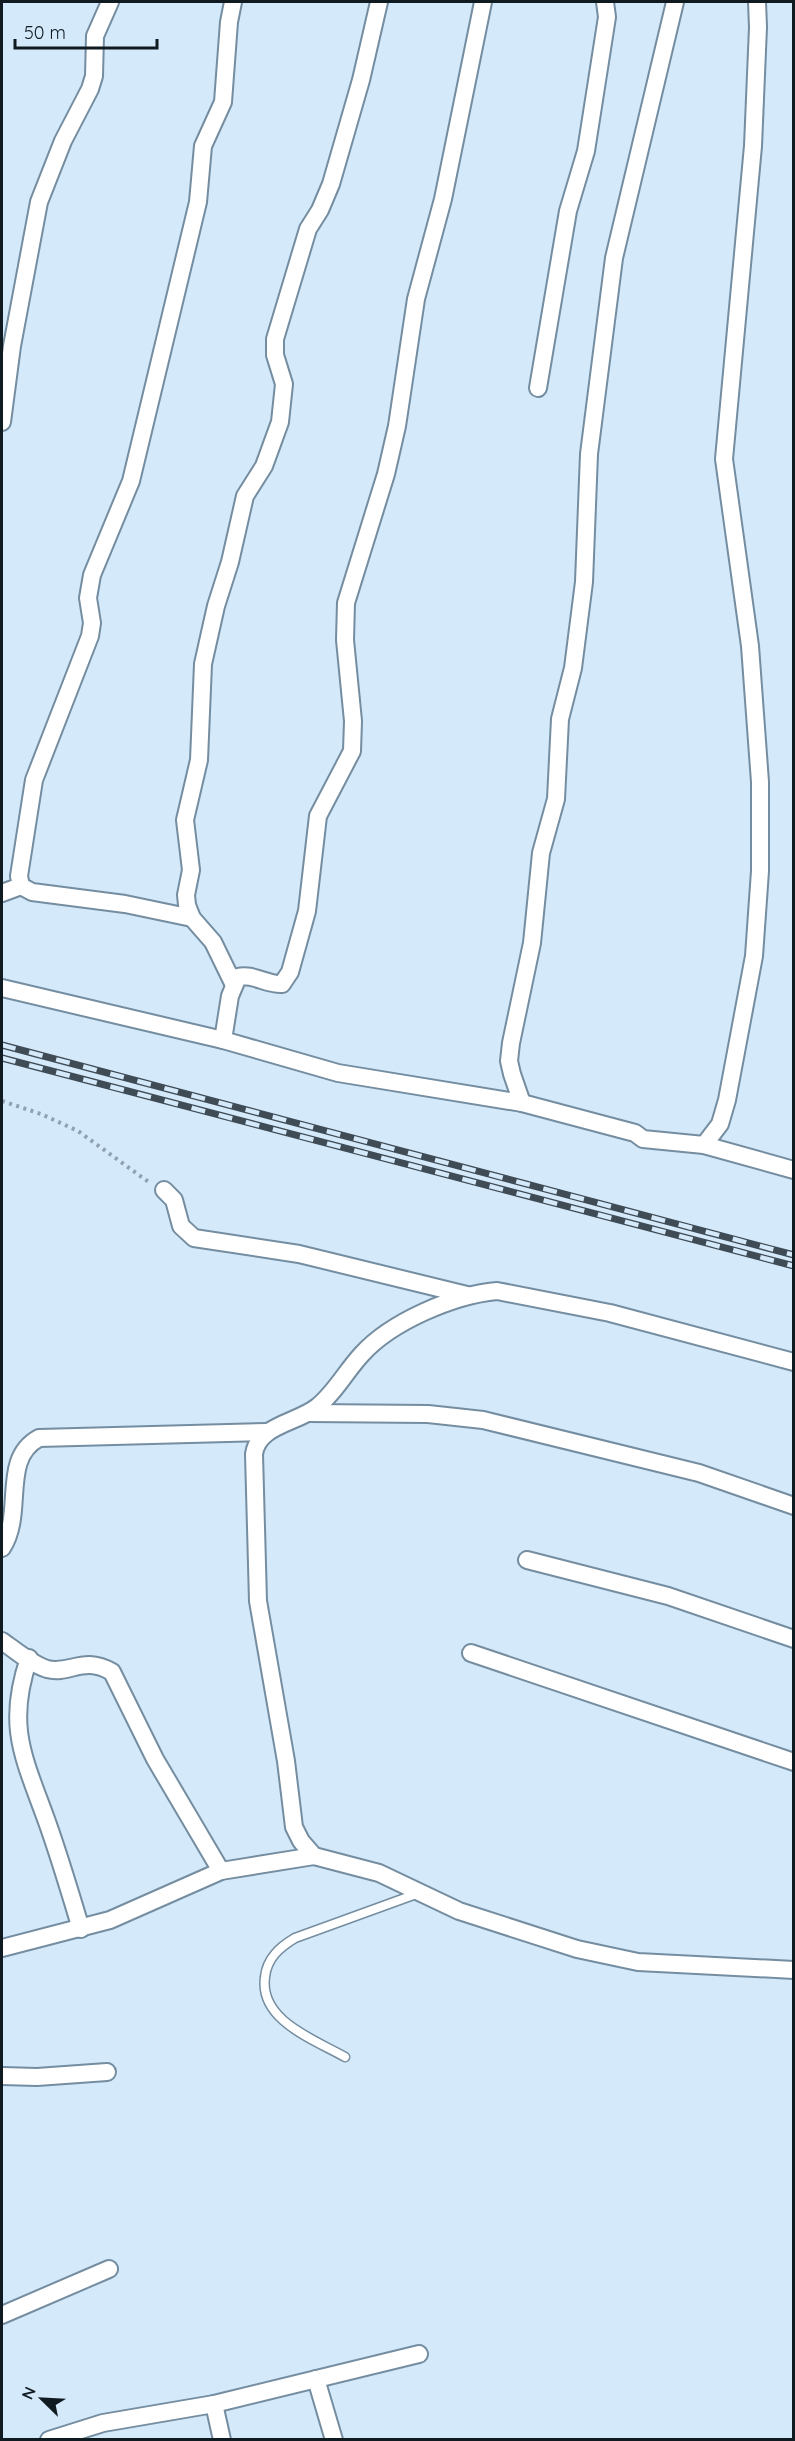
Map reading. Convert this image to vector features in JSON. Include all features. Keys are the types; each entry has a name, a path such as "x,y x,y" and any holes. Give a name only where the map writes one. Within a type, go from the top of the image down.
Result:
{"street":[{"path":"2,422 12,346 39,202 63,141 90,89 94,76 95,36 110,2"},
{"path":"21,886 19,876 34,780 90,636 92,623 88,598 92,575 131,481 198,202 203,146 223,102 228,22 233,2"},
{"path":"233,983 213,942 192,918 186,899 190,870 185,820 199,760 203,664 245,496 264,466 280,422 284,384 275,355 276,339 308,229 320,210 331,184 362,80 379,2"},
{"path":"224,1040 233,983 238,977 245,975 274,985 286,981 307,911 318,816 352,751 353,721 345,640 346,603 386,474 397,426 416,298 443,199 483,2"},
{"path":"538,388 568,211 586,151 606,17 605,2"},
{"path":"522,1103 512,1074 510,1052 530,954 541,853 556,799 560,719 573,668 584,582 589,454 614,258 675,2"},
{"path":"704,1145 720,1124 727,1100 754,956 760,871 760,782 750,646 724,459 753,146 757,2"},
{"path":"2,893 21,886 32,892 124,904 192,918"},
{"path":"2,988 224,1040 338,1073 522,1103 635,1133 643,1139 704,1145 794,1170"},
{"path":"164,1190 174,1200 181,1226 194,1238 299,1254 467,1295"},
{"path":"314,1856 301,1841 294,1827 286,1761 258,1601 254,1454 258,1440 267,1432 309,1413 330,1394 378,1337 411,1319 467,1295 497,1291 588,1309 716,1340 794,1362"},
{"path":"309,1413 428,1414 503,1424 699,1473 794,1506"},
{"path":"2,1548 8,1538 11,1470 21,1449 39,1438 267,1432"},
{"path":"527,1560 668,1596 794,1639"},
{"path":"2,1641 48,1669 85,1664 104,1667 112,1672 155,1759 221,1871"},
{"path":"471,1653 794,1762"},
{"path":"28,1658 17,1702 18,1733 24,1764 46,1819 81,1929"},
{"path":"2,1948 81,1929 137,1909 221,1871 314,1856 379,1873 459,1911 577,1949 638,1962 794,1970"},
{"path":"2,2076 37,2077 107,2073"},
{"path":"2,2315 109,2270"},
{"path":"49,2439 104,2431 419,2354"},
{"path":"316,2379 334,2439"},
{"path":"214,2404 222,2439"}],"lane":[{"path":"345,2056 281,2020 272,2009 265,1996 264,1984 271,1959 280,1947 295,1938 422,1892"}],"path":[{"path":"2,1101 41,1114 78,1131 137,1176 164,1190"}],"railway":[{"path":"2,1045 794,1255"},
{"path":"2,1058 794,1266"}]}
